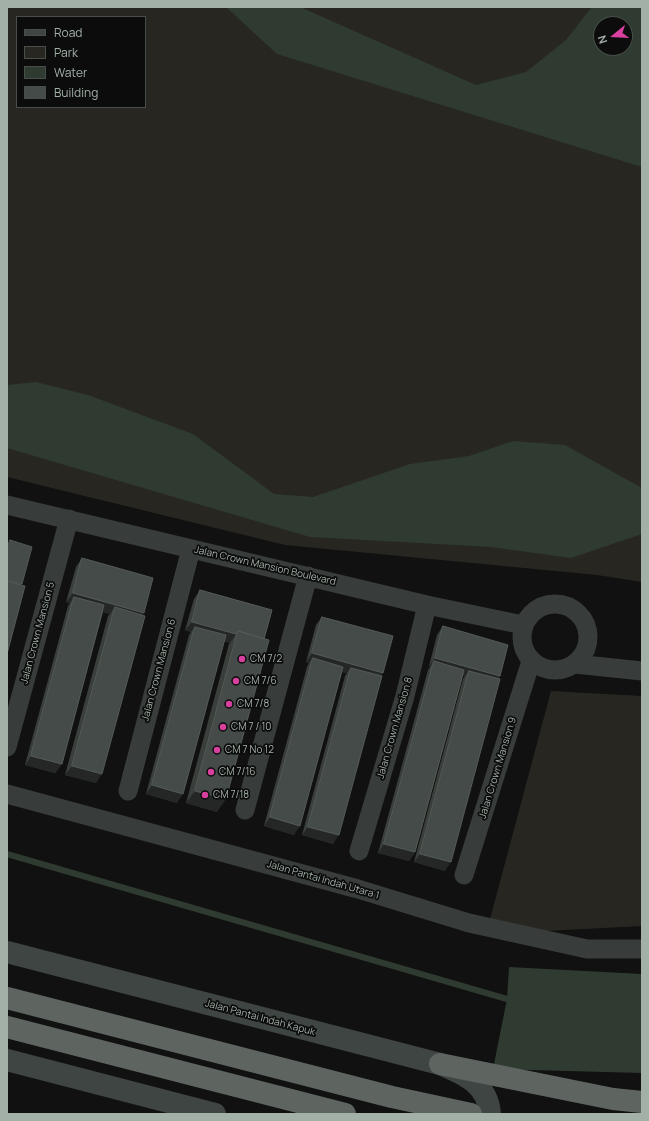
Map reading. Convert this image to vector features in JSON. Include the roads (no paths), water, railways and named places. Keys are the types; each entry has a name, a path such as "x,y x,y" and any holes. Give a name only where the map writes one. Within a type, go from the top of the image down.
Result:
{"highway":[{"path":"7,998 392,1097 472,1114"},
{"path":"7,1027 346,1114"},
{"path":"440,1064 613,1099 642,1102"}],"main road":[{"name":"Jalan Pantai Indah Kapuk","path":"7,952 440,1064 458,1072 476,1083 486,1097 490,1114"},
{"path":"7,1060 215,1114"}],"street":[{"name":"Jalan Crown Mansion Boulevard","path":"7,505 427,605 523,625"},
{"name":"Jalan Crown Mansion 5","path":"7,747 69,519"},
{"name":"Jalan Crown Mansion 6","path":"128,791 191,548"},
{"path":"245,810 308,576"},
{"path":"552,604 570,608 578,613 584,621 588,639 582,657 567,669 548,670 531,661 522,644 523,625 534,610 552,604"},
{"name":"Jalan Crown Mansion 8","path":"359,851 405,696 427,605"},
{"name":"Jalan Crown Mansion 9","path":"464,875 531,661"},
{"path":"575,664 642,671"},
{"name":"Jalan Pantai Indah Utara 1","path":"7,794 358,889 470,923 587,949 642,950"}],"water":[{"path":"226,7 300,7 476,85 526,72 566,40 592,7 642,7 642,167 277,54"},
{"path":"36,382 88,395 193,434 274,494 313,497 410,464 469,456 513,441 565,445 642,488 642,534 571,558 491,547 310,537 7,448 7,385"},
{"path":"509,967 642,974 642,1073 493,1069 507,999"}],"waterway":[{"path":"7,854 507,999 515,999"}],"place":[{"name":"CM 7/2","path":"242,659"},
{"name":"CM 7/6","path":"236,681"},
{"name":"CM 7/8","path":"229,704"},
{"name":"CM 7 / 10","path":"223,727"},
{"name":"CM 7 No 12","path":"217,750"},
{"name":"CM 7/16","path":"211,772"},
{"name":"CM 7/18","path":"205,795"}]}
